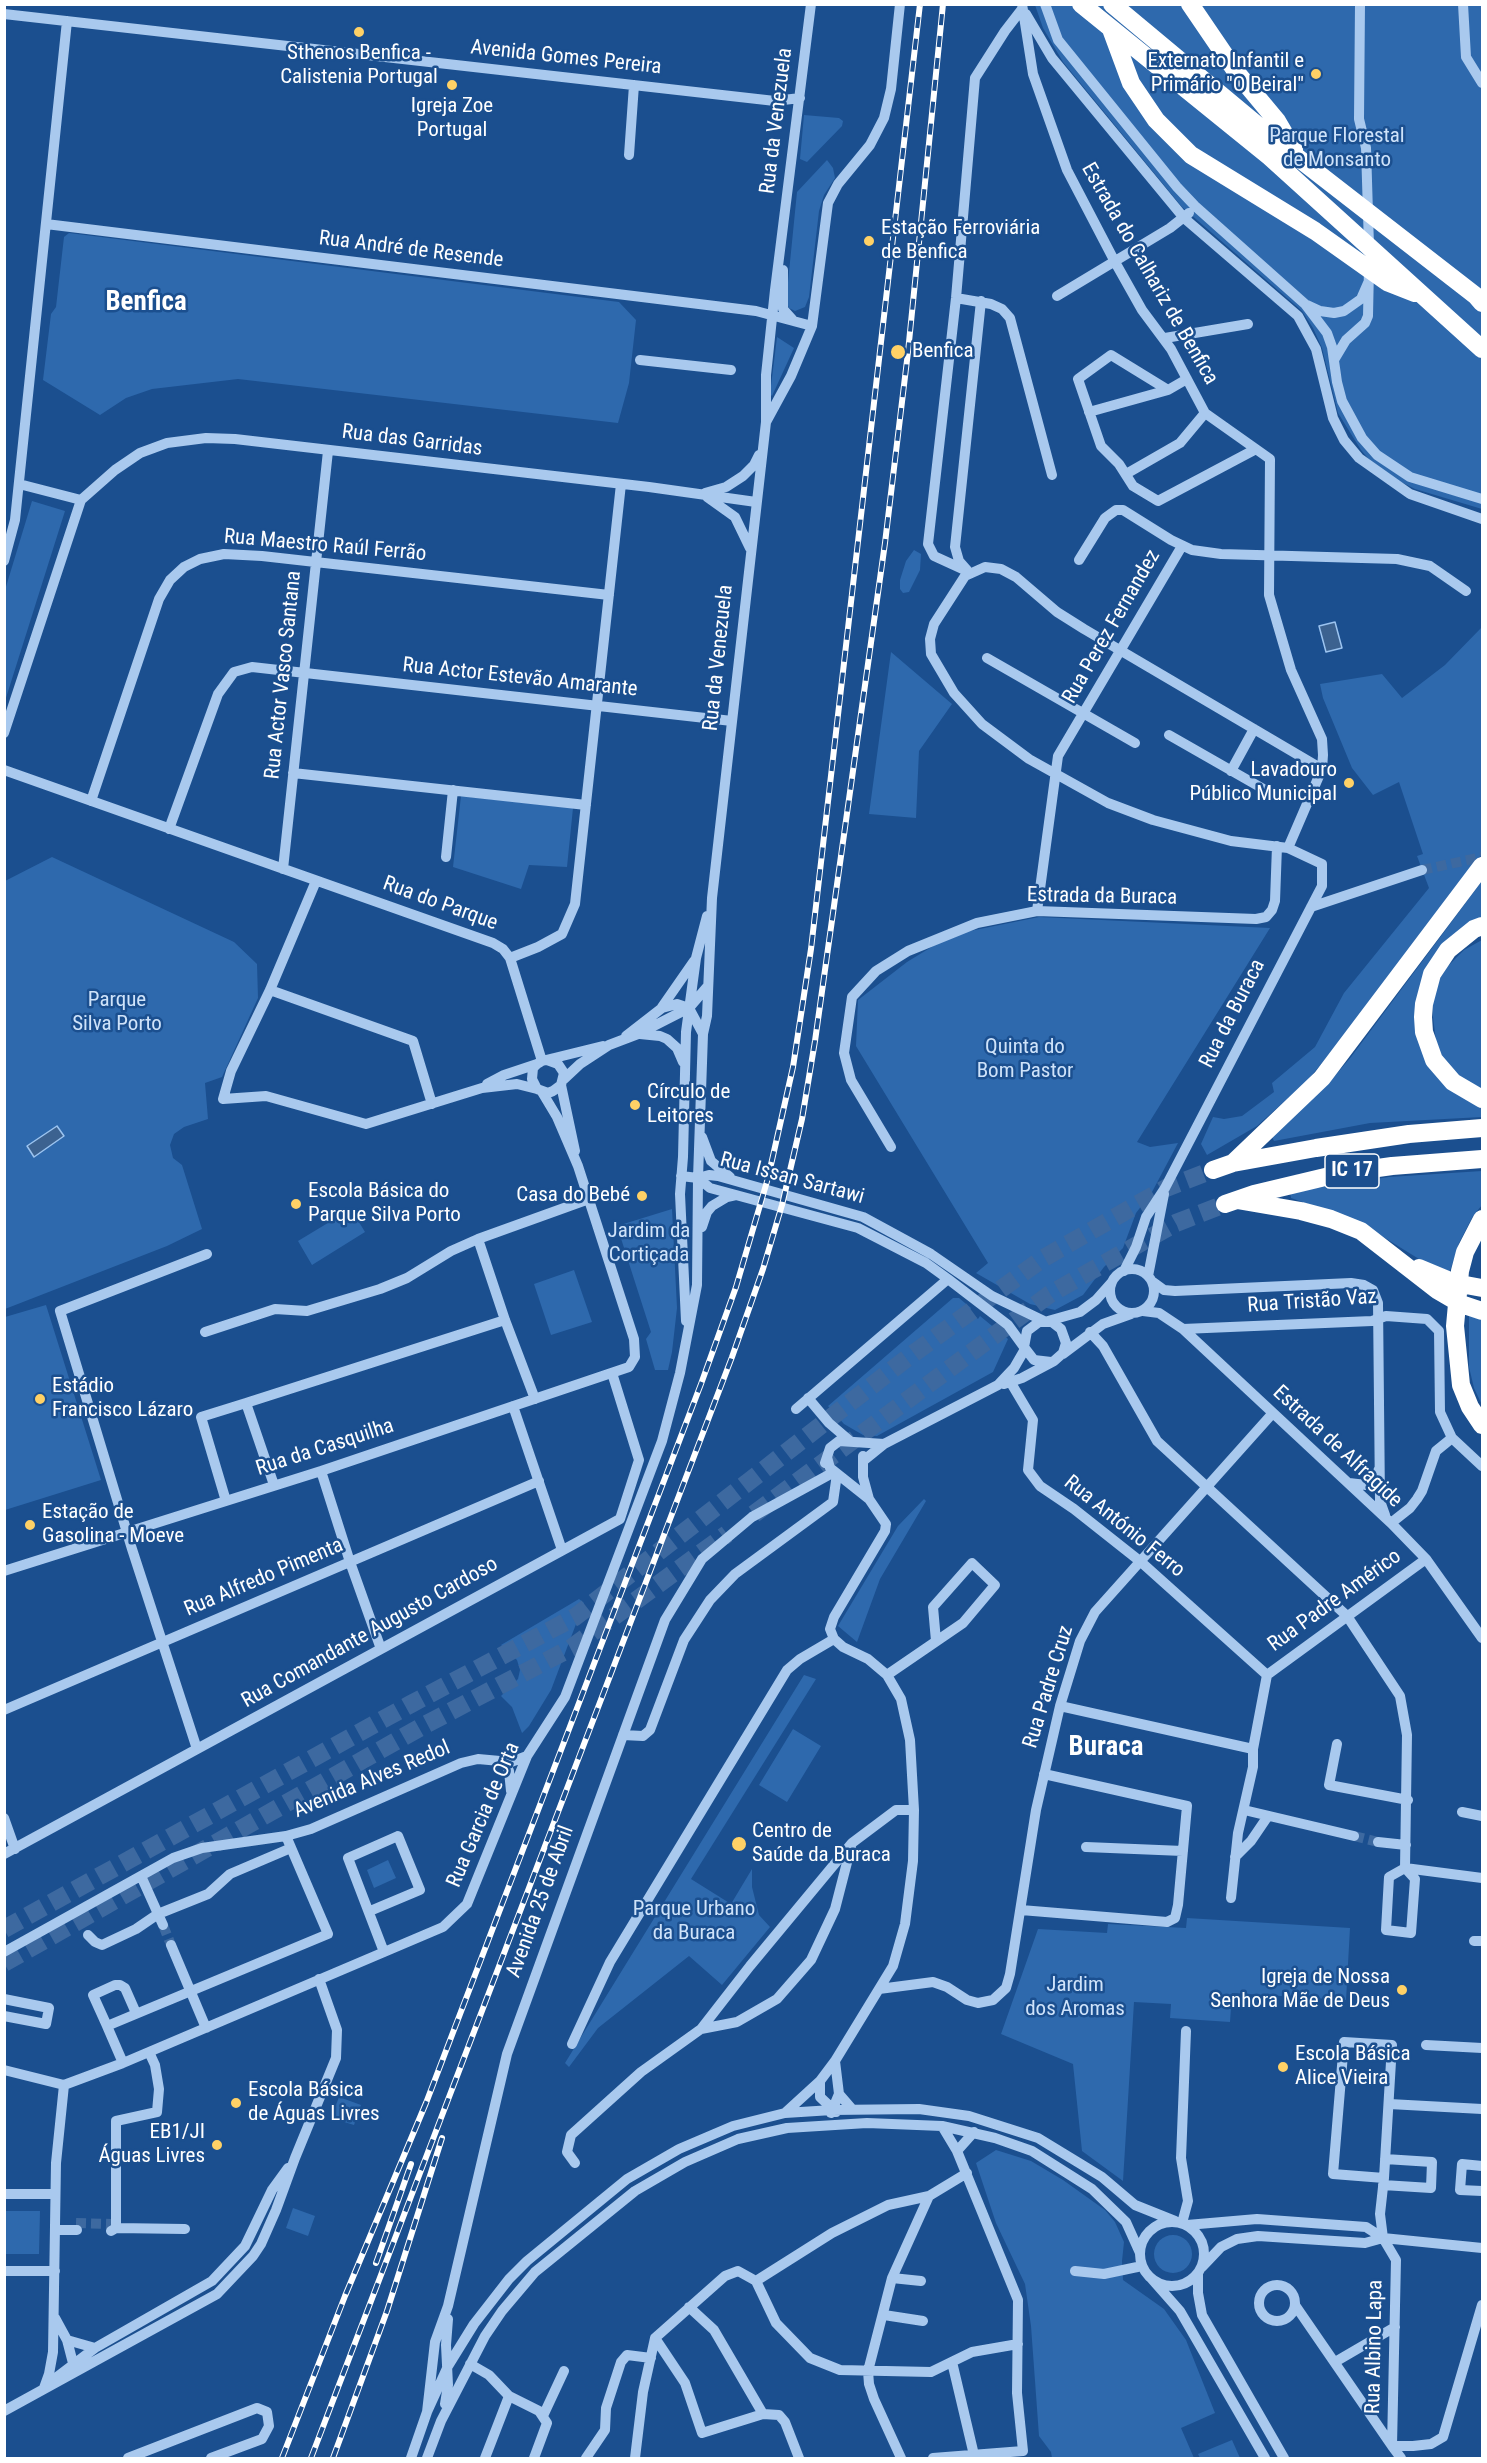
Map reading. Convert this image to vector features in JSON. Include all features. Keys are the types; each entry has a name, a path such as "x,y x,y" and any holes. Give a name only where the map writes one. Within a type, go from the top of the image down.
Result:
{"highway":[{"path":"1080,4 1270,157 1482,349"},
{"path":"1105,4 1108,21 1131,83 1156,120 1191,155 1315,231 1359,261 1378,281 1425,297"},
{"path":"1112,4 1275,140 1482,303"},
{"path":"1190,4 1237,73 1277,121 1300,159"},
{"path":"1233,1163 1322,1078 1482,866"},
{"path":"1482,926 1474,929 1448,950 1432,974 1423,1017 1424,1032 1434,1060 1453,1082 1482,1099"},
{"name":"IC 17","path":"1213,1170 1233,1163 1409,1134 1482,1128"},
{"name":"IC 17","path":"1395,1258 1361,1232 1331,1219 1231,1202 1254,1194 1342,1173 1392,1166 1482,1159"},
{"path":"1482,1219 1468,1246 1460,1271 1447,1329 1461,1385 1470,1407 1482,1425"},
{"path":"1395,1258 1455,1283 1482,1288"},
{"path":"1395,1258 1437,1290 1461,1304 1482,1311"}],"street":[{"name":"Rua da Venezuela","path":"698,1179 703,1034 707,1016 712,898 764,443 766,375 772,314 811,4"},
{"name":"Rua da Venezuela","path":"766,422 791,376 812,326 828,203 838,184 870,145 881,126 888,103 900,4"},
{"path":"1045,4 1058,40 1195,207 1305,304 1327,333 1332,346 1342,401 1362,438 1377,455 1410,477 1482,499"},
{"path":"1334,360 1346,340 1365,323 1378,281 1366,148 1359,119 1360,4"},
{"path":"1463,4 1466,57 1482,83"},
{"path":"969,572 934,556 928,544 956,298 975,78 1022,7"},
{"name":"Estrada do Calhariz de Benfica","path":"1022,7 1052,58 1184,218 1298,316 1316,349 1333,418 1344,440 1359,458 1410,494 1482,519"},
{"name":"Estrada do Calhariz de Benfica","path":"1022,7 1033,74 1067,170 1115,262 1142,310 1165,338 1205,412 1270,459 1269,556"},
{"name":"Avenida Gomes Pereira","path":"4,14 776,101 800,98"},
{"path":"4,561 10,518 19,484 68,21"},
{"path":"629,156 634,85"},
{"path":"1058,296 1184,218 1195,207"},
{"name":"Rua André de Resende","path":"46,224 772,314 812,326"},
{"name":"Rua da Venezuela","path":"782,242 782,304 786,314 793,320"},
{"path":"1305,304 1320,311 1334,313 1344,311 1361,299 1378,281"},
{"path":"956,298 981,301 1002,309 1010,318 1052,475"},
{"path":"969,572 959,561 955,547 981,301"},
{"path":"1165,338 1248,324"},
{"path":"1168,390 1111,355 1078,379 1101,446 1126,474 1133,486 1158,501 1256,449"},
{"path":"640,360 730,370"},
{"path":"1089,412 1168,390 1187,379"},
{"path":"1126,474 1180,443 1205,412"},
{"name":"Rua das Garridas","path":"81,500 123,464 140,453 167,443 206,438 235,439 756,502"},
{"path":"702,494 726,487 743,476 754,465 764,443"},
{"name":"Rua Actor Vasco Santana","path":"282,869 328,451"},
{"path":"4,733 81,500 19,484"},
{"name":"Rua do Parque","path":"4,770 493,943 510,958 538,947 562,934 575,904 621,484"},
{"path":"702,494 735,517 751,550"},
{"path":"1079,560 1105,518 1116,510 1123,510 1182,546"},
{"name":"Rua Perez Fernandez","path":"1037,912 1058,756 1182,546 1208,553 1397,559 1430,566 1466,591"},
{"name":"Rua Maestro Raúl Ferrão","path":"91,801 159,599 170,580 184,567 200,559 224,554 316,562 609,595"},
{"path":"1269,556 1269,595 1291,670 1322,738 1323,756 1322,769 1283,847 1221,838 1153,820 1108,803 1054,775 982,724 954,693 933,660 930,639 934,624 958,584 969,572 993,567 1008,572 1057,612 1322,769"},
{"path":"987,658 1135,743"},
{"name":"Rua Actor Estevão Amarante","path":"169,829 218,694 234,672 252,667 732,721"},
{"path":"1231,771 1254,729"},
{"path":"1169,735 1274,795"},
{"path":"293,773 586,805"},
{"path":"446,857 453,790"},
{"name":"Rua da Buraca","path":"1124,1271 1136,1247 1146,1217 1165,1188 1322,886 1322,864 1283,847"},
{"name":"Estrada da Buraca","path":"891,1147 862,1101 846,1067 844,1041 852,997 908,951 977,923 1037,912 1256,920 1266,917 1275,901 1283,847"},
{"path":"1311,907 1422,870"},
{"path":"316,880 270,990 231,1071 223,1099 266,1096 366,1124 482,1088 517,1084 553,1091 580,1064 623,1038 662,1008 696,958"},
{"name":"Rua da Venezuela","path":"681,1176 684,1068 689,1008 696,958 712,898"},
{"path":"510,958 542,1061"},
{"path":"623,1038 638,1034 689,1008 703,995 709,984"},
{"path":"270,990 413,1041 432,1104"},
{"path":"662,1008 677,1005 689,1008 703,1034"},
{"path":"638,1034 660,1036 672,1042 677,1048 684,1068"},
{"path":"482,1088 504,1074 542,1061 609,1045"},
{"path":"205,1332 275,1309 307,1311 380,1288 407,1278 451,1251 478,1239 589,1199 557,1117 531,1079 533,1068 542,1061 558,1064 564,1073 563,1082 578,1166"},
{"path":"701,1125 703,1139 711,1161 735,1181"},
{"name":"Rua Issan Sartawi","path":"698,1179 714,1175 754,1187 858,1228 926,1263 1008,1325 1025,1348"},
{"path":"681,1176 698,1179"},
{"name":"Rua Garcia de Orta","path":"681,1176 687,1336"},
{"name":"Rua Garcia de Orta","path":"64,2085 123,2064 319,1979 428,1935 451,1921 467,1904 511,1792 528,1756 566,1697 662,1441 680,1373 698,1285 698,1179"},
{"name":"Rua Issan Sartawi","path":"698,1179 710,1188 750,1199 863,1218 931,1254 992,1296 1046,1321"},
{"name":"Rua da Buraca","path":"1150,1279 1165,1188"},
{"path":"699,1236 707,1212 712,1206 727,1197 738,1195"},
{"name":"Rua da Casquilha","path":"4,1571 321,1471 628,1367 636,1349 634,1339 589,1199"},
{"path":"478,1239 535,1399"},
{"path":"197,1749 127,1532 60,1311 207,1254"},
{"path":"998,1385 1014,1368 1025,1348 1027,1331 1035,1323 1080,1312 1096,1300 1124,1271 1133,1269 1164,1290 1175,1291 1359,1284 1369,1287 1376,1294 1380,1501 1385,1516 1391,1523 1410,1508 1417,1499 1436,1451 1452,1438"},
{"path":"796,1409 948,1279"},
{"path":"837,1474 844,1476 855,1473 884,1444 998,1385 1011,1383 1054,1360 1090,1332 1116,1318 1138,1312 1153,1298 1150,1279"},
{"path":"1112,1282 1112,1299 1117,1307 1123,1311 1138,1312"},
{"name":"Estrada de Alfragide","path":"1138,1312 1159,1313 1183,1329 1391,1523 1426,1558 1482,1638"},
{"name":"Rua Tristão Vaz","path":"1183,1329 1372,1322 1386,1316 1427,1319 1447,1329"},
{"path":"226,1501 201,1417 505,1320"},
{"path":"1025,1348 1034,1360 1054,1360 1065,1349 1065,1337 1059,1326 1046,1321"},
{"path":"1447,1329 1440,1413 1452,1438 1482,1466"},
{"path":"1090,1332 1103,1346 1157,1441 1347,1616 1400,1696 1407,1735 1408,1800 1405,1868 1415,1879 1411,1933 1386,1930 1389,1877 1405,1868 1482,1878"},
{"name":"Rua Comandante Augusto Cardoso","path":"10,1852 620,1519 639,1460 612,1373"},
{"name":"Rua António Ferro","path":"1011,1383 1033,1420 1028,1470 1040,1486 1074,1509 1141,1562 1267,1675"},
{"path":"808,1398 829,1423 863,1454 869,1499"},
{"path":"246,1403 274,1485"},
{"path":"513,1406 562,1550"},
{"name":"Rua Padre Cruz","path":"879,1989 933,1982 972,2002 986,2002 998,1997 1009,1981 1029,1846 1044,1774 1060,1706 1080,1641 1095,1612 1272,1414"},
{"path":"785,2113 820,2080 835,2061 892,1966 905,1924 913,1861 914,1810 910,1740 906,1714 895,1686 887,1675 868,1659 843,1647 830,1629 834,1617 885,1531 885,1520 869,1499 837,1474 828,1463 829,1423"},
{"path":"819,1480 829,1453 839,1441 884,1444"},
{"path":"1344,1479 1351,1484 1366,1485 1376,1478 1380,1462"},
{"path":"321,1471 381,1649"},
{"path":"623,1735 643,1736 650,1730 684,1640 710,1600 735,1575 833,1502 837,1474"},
{"name":"Avenida 25 de Abril","path":"427,2412 435,2342 448,2306 507,2054 664,1620 702,1559 752,1517 819,1480 837,1474"},
{"name":"Rua Alfredo Pimenta","path":"4,1710 539,1481"},
{"name":"Rua Padre Américo","path":"1267,1675 1426,1558"},
{"path":"887,1675 963,1623 995,1585 972,1563 933,1606 936,1641"},
{"path":"572,2044 610,1962 787,1670 833,1636"},
{"path":"1231,1898 1235,1857 1253,1767 1253,1749 1267,1675"},
{"path":"1060,1706 1253,1749"},
{"path":"1337,1744 1329,1785 1408,1800"},
{"name":"Avenida Alves Redol","path":"4,1952 173,1858 201,1848 286,1836 341,1817 461,1763 478,1759 511,1762 528,1756"},
{"path":"504,1760 511,1792"},
{"path":"1021,1910 1167,1922 1174,1918 1178,1905 1187,1806 1044,1774"},
{"path":"575,2163 567,2152 571,2134 641,2072 701,2029 750,1965 852,1843 896,1810 914,1810"},
{"path":"1244,1810 1354,1836"},
{"path":"1462,1812 1482,1816"},
{"path":"1235,1857 1251,1841 1268,1816"},
{"path":"4,1818 10,1852"},
{"path":"107,2026 328,1934 286,1836"},
{"path":"370,1911 420,1890 398,1836 348,1858 384,1952"},
{"path":"1378,1842 1406,1845"},
{"path":"701,2029 737,2022 777,1999 811,1960 835,1909 852,1843"},
{"path":"1086,1847 1183,1851"},
{"path":"88,1935 102,1945 136,1929 158,1914 202,1897 230,1874 291,1848"},
{"path":"141,1876 163,1925"},
{"path":"171,1945 206,2028"},
{"path":"35,2396 71,2368 217,2294 244,2267 261,2244 284,2192 295,2157 338,2049 334,2018 319,1979"},
{"path":"123,2064 93,1995 115,1985 123,1986 136,2013"},
{"path":"4,1999 49,2008 46,2024 4,2016"},
{"path":"1182,2223 1188,2201 1181,2158 1186,2031"},
{"path":"1383,2238 1380,2214 1383,2182 1385,2159 1389,2104 1392,2045 1344,2042 1333,2174 1383,2182 1431,2188 1432,2162 1385,2159"},
{"path":"1426,2045 1482,2048"},
{"path":"149,2052 155,2065 159,2090 157,2112 116,2121 113,2227 185,2229"},
{"path":"801,2126 825,2120 832,2110 839,2094 835,2061"},
{"path":"4,2070 64,2085 58,2135 55,2194 53,2352 44,2388"},
{"path":"820,2080 820,2097 832,2110 852,2124"},
{"path":"839,2094 852,2109"},
{"path":"1389,2104 1482,2109"},
{"path":"411,2458 427,2412 448,2366 474,2324 509,2279 527,2261 627,2179 679,2149 734,2126 785,2113 852,2109 942,2110 1008,2127 1038,2138 1064,2152 1102,2177 1135,2205 1182,2223 1195,2231 1204,2248 1197,2293 1202,2315 1284,2458"},
{"path":"427,2458 441,2421 470,2364 502,2311 530,2278 635,2191 685,2162 738,2139 787,2127 917,2124 942,2126 1014,2143 1032,2151 1092,2189 1126,2222 1140,2253 1142,2266 1180,2311 1265,2458"},
{"path":"933,2458 1027,2455 1017,2393 1018,2300 967,2173 942,2126"},
{"path":"957,2151 974,2133"},
{"path":"4,2411 35,2396 95,2348 212,2282 245,2246 272,2190 295,2157"},
{"path":"1482,2166 1462,2164 1460,2190 1482,2191"},
{"path":"756,2281 832,2233 888,2205 929,2196 967,2173"},
{"path":"4,2194 55,2194"},
{"path":"901,2458 874,2399 868,2371 892,2278 929,2196"},
{"path":"1140,2253 1147,2234 1164,2222 1211,2225 1246,2219 1366,2227 1383,2238"},
{"path":"55,2226 76,2227"},
{"path":"1149,2277 1158,2284 1169,2286 1180,2286 1190,2282 1221,2247 1245,2237 1365,2243 1383,2238 1482,2248"},
{"name":"Rua Albino Lapa","path":"1383,2238 1396,2260 1392,2446"},
{"path":"1075,2271 1104,2274 1142,2266"},
{"path":"4,2271 55,2271"},
{"path":"635,2458 643,2392 655,2338 725,2276 738,2271 756,2281 776,2323 810,2358 840,2370 931,2372 972,2352 1018,2344"},
{"path":"892,2278 921,2281"},
{"path":"1295,2305 1401,2458"},
{"path":"1392,2446 1431,2444 1443,2437 1482,2305"},
{"path":"441,2421 448,2385 446,2345 448,2306"},
{"path":"688,2307 714,2330 763,2414"},
{"path":"884,2315 922,2321"},
{"path":"54,2317 67,2340 71,2368"},
{"path":"1335,2362 1395,2327"},
{"path":"655,2338 685,2383 702,2433 763,2414 779,2415 785,2422 799,2458"},
{"path":"67,2340 95,2348"},
{"path":"53,2352 71,2368"},
{"path":"586,2458 605,2430 606,2408 621,2362 627,2355 651,2358"},
{"path":"952,2362 974,2455"},
{"path":"470,2364 489,2375 508,2396 539,2411 548,2423 534,2458"},
{"path":"543,2416 564,2371"},
{"path":"484,2458 508,2396"},
{"path":"128,2458 257,2408 267,2412 269,2426 262,2439 211,2458"}],"green space":[{"name":"Parque Florestal de Monsanto","path":"1035,5 1482,5 1482,509 1415,489 1371,462 1338,413 1322,348 1302,311 1182,207 1063,62 1043,28"},
{"path":"804,115 839,118 843,121 842,126 807,162 800,159"},
{"path":"827,160 833,168 835,178 824,195 819,211 809,297 805,307 795,311 789,308 786,302 797,192"},
{"path":"69,233 619,302 636,320 629,383 618,423 238,379 152,389 126,398 100,415 43,380 51,314 56,307 64,237"},
{"path":"777,337 794,348 772,396 770,394"},
{"path":"32,501 65,511 5,701 5,590"},
{"path":"914,550 921,554 920,570 909,592 903,593 900,589 900,580 906,561"},
{"path":"1482,627 1482,854 1364,1012 1307,1081 1257,1126 1207,1155 1201,1144 1213,1117 1224,1119 1242,1116 1274,1092 1272,1083 1315,1047 1344,993 1429,888 1417,856 1423,854 1399,782 1373,795 1352,768 1323,698 1320,684 1382,674 1402,698 1445,665"},
{"path":"891,652 952,704 919,751 916,818 869,814"},
{"path":"461,796 573,808 567,867 529,865 521,889 453,867"},
{"name":"Parque Silva Porto","path":"52,857 234,942 257,964 258,998 222,1077 205,1083 208,1119 184,1127 174,1134 170,1145 173,1158 182,1165 202,1229 167,1246 5,1309 5,881"},
{"path":"1482,881 1482,919 1417,1001 1457,1094 1482,1108 1482,1117 1370,1123 1274,1141 1270,1133 1328,1084 1351,1057"},
{"name":"Quinta do Bom Pastor","path":"1039,917 1270,928 1137,1142 1150,1147 1178,1143 1152,1192 1136,1213 1123,1248 1104,1267 1083,1295 1055,1310 1030,1304 976,1273 988,1263 856,1046 858,1000 907,962 938,943 965,932"},
{"path":"1482,940 1482,1093 1464,1083 1445,1064 1436,1041 1433,1000 1437,983 1447,967 1464,950"},
{"path":"1482,1171 1482,1205 1473,1216 1459,1243 1449,1274 1419,1259 1359,1222 1291,1198 1290,1192 1389,1177"},
{"path":"351,1209 365,1232 312,1265 298,1241"},
{"name":"Jardim da Cortiçada","path":"672,1209 677,1308 668,1370 655,1370 646,1339 651,1332 617,1226"},
{"path":"574,1270 592,1322 551,1335 534,1284"},
{"path":"953,1298 959,1298 971,1308 969,1311 978,1319 980,1316 1008,1339 993,1372 877,1436 863,1435 844,1424 828,1406"},
{"name":"Estádio Francisco Lázaro","path":"46,1305 101,1480 5,1510 5,1317"},
{"path":"1469,1315 1482,1320 1482,1405 1474,1388 1469,1367"},
{"path":"924,1499 926,1501 880,1579 857,1642 838,1626 898,1526"},
{"path":"579,1599 584,1603 551,1690 529,1726 522,1733 512,1707 501,1696 518,1679 520,1670 517,1660 501,1645"},
{"name":"Parque Urbano da Buraca","path":"804,1675 816,1679 691,1879 731,1904 752,1869 752,1887 759,1915 770,1927 722,1985 689,1956 598,2028 569,2067 565,2063"},
{"path":"793,1729 821,1746 787,1802 759,1785"},
{"path":"388,1860 396,1878 374,1888 367,1870"},
{"name":"Jardim dos Aromas","path":"1187,1918 1350,1928 1346,2000 1232,1993 1230,2022 1170,2018 1171,2004 1134,2002 1123,2181 1082,2151 1073,2064 1001,2034 1038,1929 1107,1933 1108,1924 1186,1928"},
{"path":"339,2097 361,2105 354,2125 331,2118"},
{"path":"996,2150 1031,2161 1063,2180 1105,2210 1115,2222 1124,2242 1123,2280 1164,2309 1186,2340 1215,2413 1181,2428 1194,2458 1052,2458 1051,2452 1039,2436 1031,2326 1025,2284 996,2223 976,2163"},
{"path":"293,2208 315,2216 308,2236 286,2228"},
{"path":"5,2211 40,2211 39,2254 5,2254"},
{"path":"1173,2235 1186,2241 1192,2254 1186,2267 1173,2273 1160,2267 1154,2254 1160,2241"},
{"path":"1232,2440 1240,2458 1200,2458 1198,2454"}],"shaded area":[{"path":"1335,622 1342,648 1326,652 1319,626"},
{"path":"57,1126 64,1136 34,1157 27,1146"}],"tunnel":[{"path":"1422,870 1482,857"},
{"path":"4,1929 411,1704 575,1617 906,1359 1042,1259 1166,1188 1213,1170"},
{"path":"754,1514 1050,1294 1176,1223 1225,1204"},
{"path":"4,1963 421,1727 571,1648 727,1534"},
{"path":"1354,1836 1378,1842"},
{"path":"163,1925 171,1945"},
{"path":"76,2223 111,2224"}],"railway":[{"path":"282,2458 345,2296 426,2103 701,1384 736,1287 768,1178 793,1067 811,949 920,4"},
{"path":"311,2458 732,1357 763,1269 782,1205 802,1119 815,1041 885,543 908,352 943,4"},
{"path":"333,2458 387,2311 442,2138"},
{"path":"376,2263 411,2164"}],"place":[{"name":"Sthenos Benfica - Calistenia Portugal","path":"359,32"},
{"name":"Externato Infantil e Primário \"O Beiral\"","path":"1316,74"},
{"name":"Igreja Zoe Portugal","path":"452,85"},
{"name":"Estação Ferroviária de Benfica","path":"869,241"},
{"name":"Benfica","path":"898,352"},
{"name":"Lavadouro Público Municipal","path":"1349,783"},
{"name":"Círculo de Leitores","path":"635,1105"},
{"name":"Casa do Bebé","path":"642,1196"},
{"name":"Escola Básica do Parque Silva Porto","path":"296,1204"},
{"name":"Estádio Francisco Lázaro","path":"40,1399"},
{"name":"Estação de Gasolina - Moeve","path":"30,1525"},
{"name":"Centro de Saúde da Buraca","path":"739,1844"},
{"name":"Igreja de Nossa Senhora Mãe de Deus","path":"1402,1990"},
{"name":"Escola Básica Alice Vieira","path":"1283,2067"},
{"name":"Escola Básica de Águas Livres","path":"236,2103"},
{"name":"EB1/JI Águas Livres","path":"217,2145"}],"district":[{"name":"Benfica","path":"146,303"},
{"name":"Buraca","path":"1106,1748"}]}
